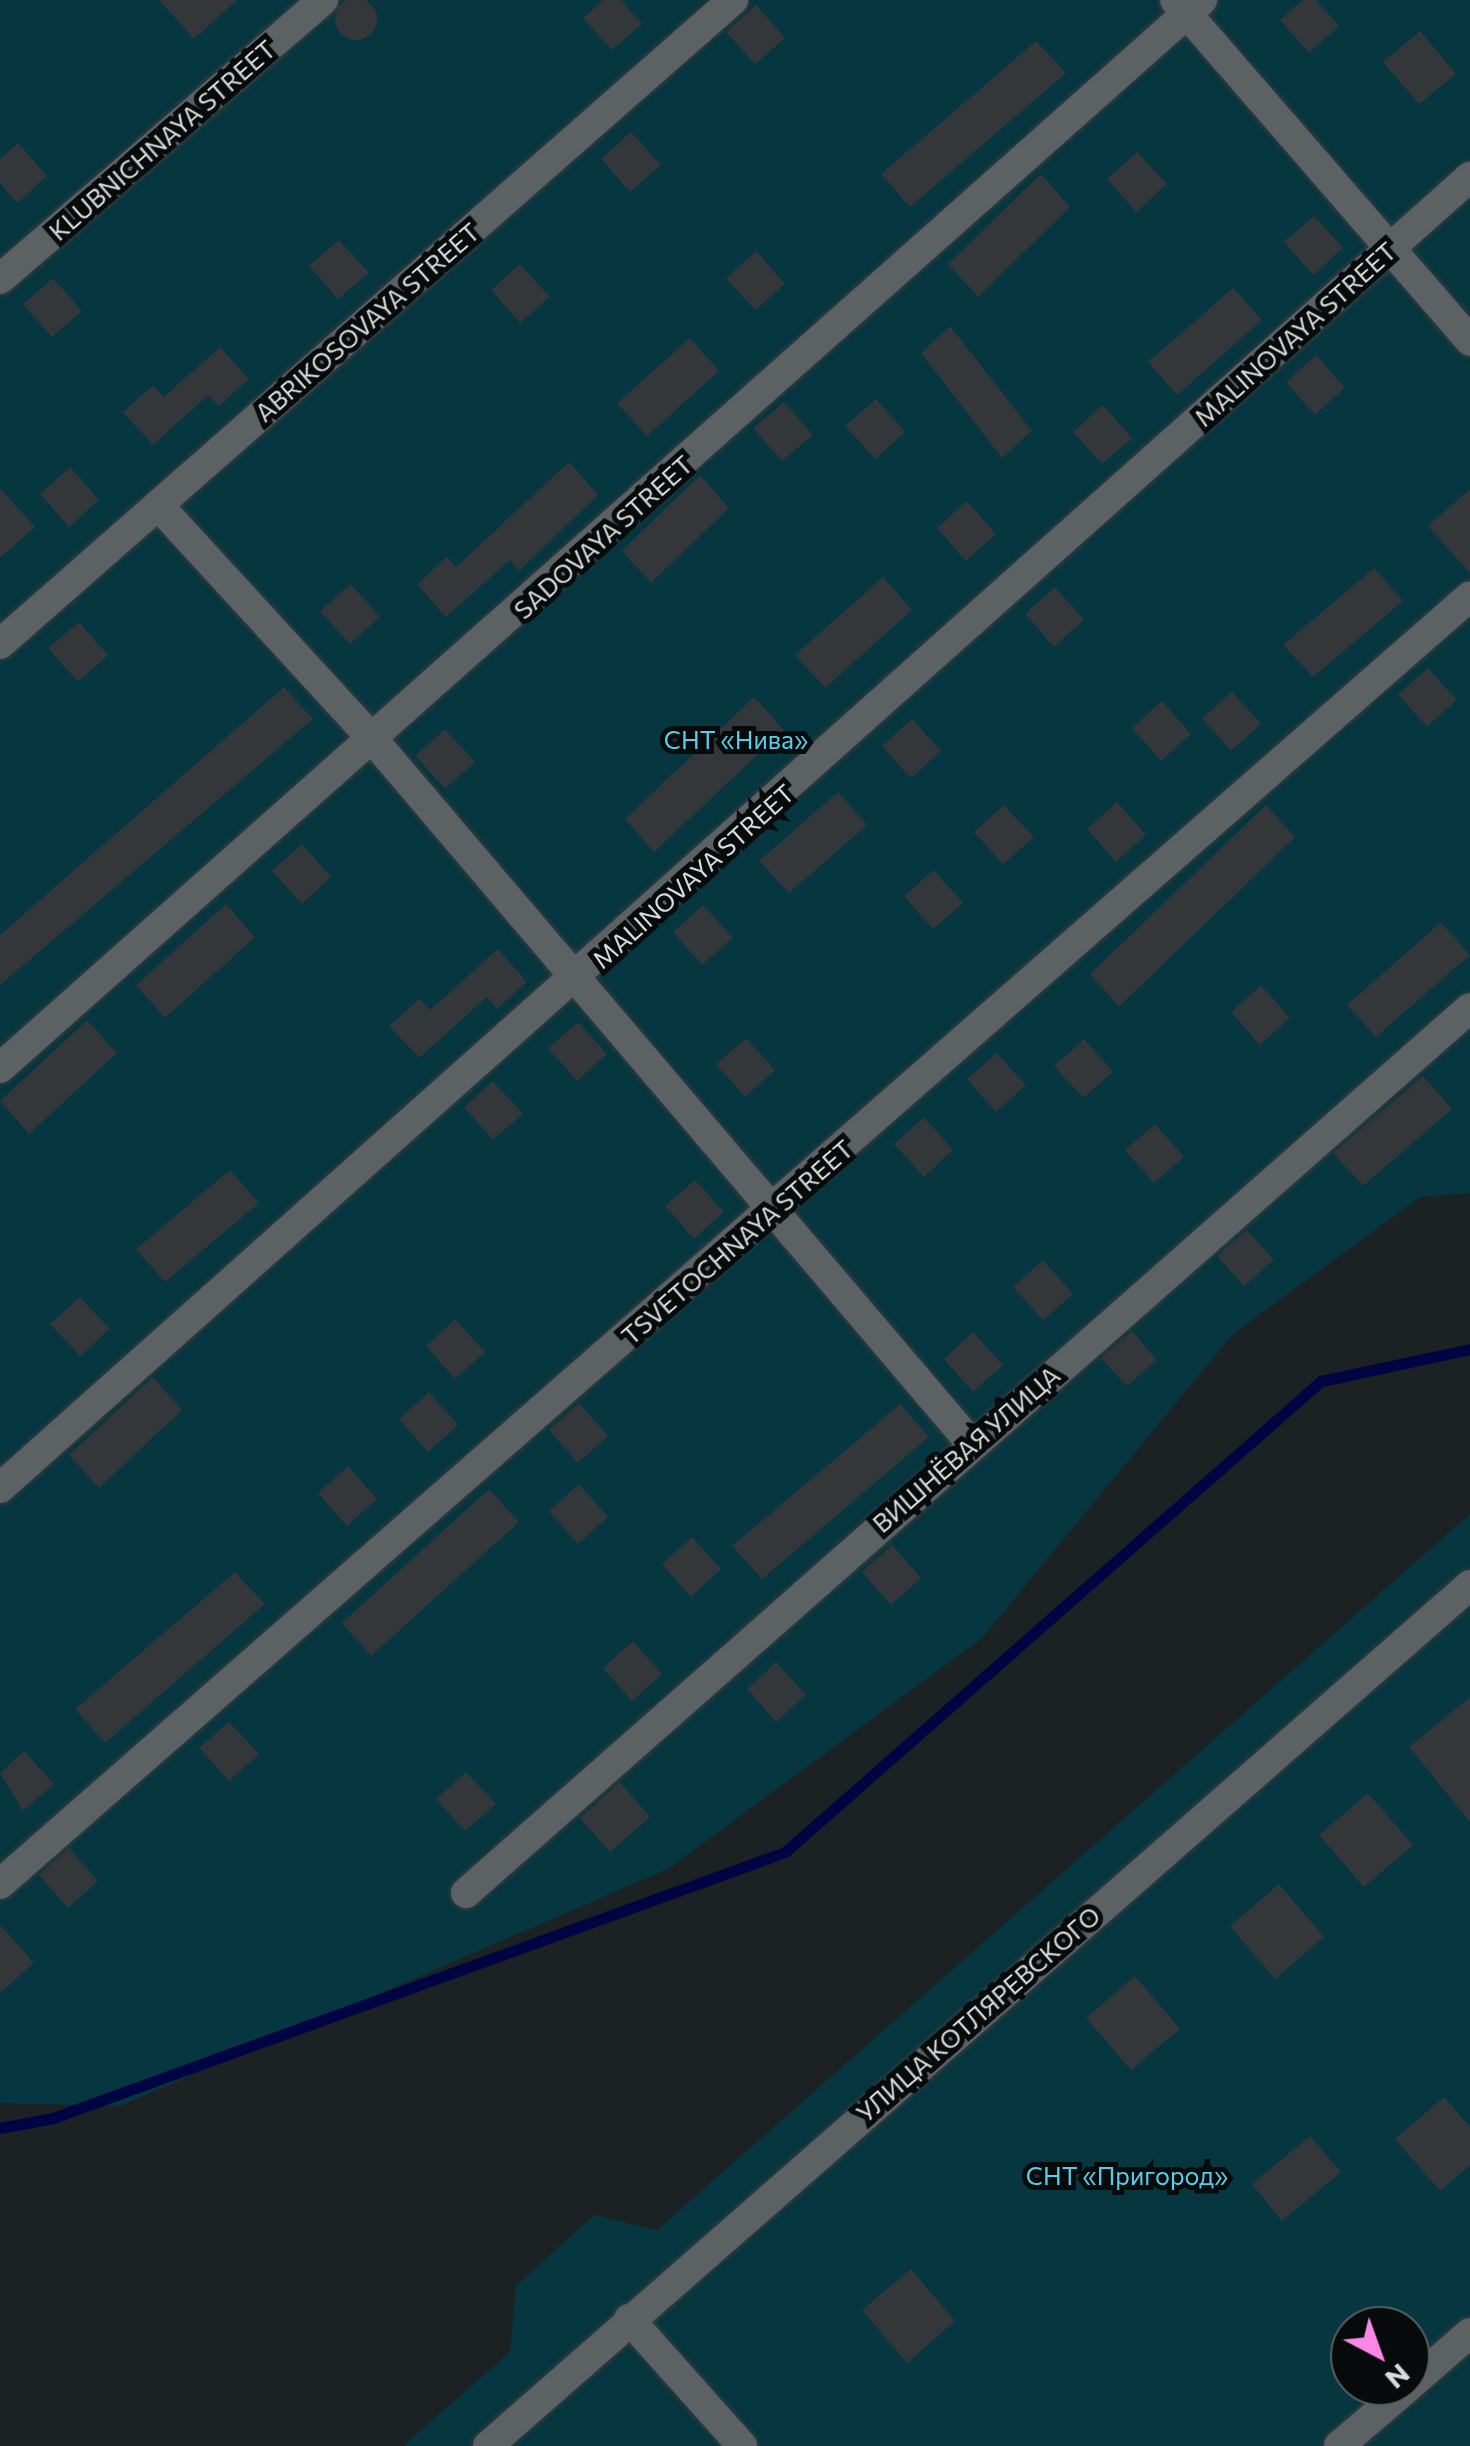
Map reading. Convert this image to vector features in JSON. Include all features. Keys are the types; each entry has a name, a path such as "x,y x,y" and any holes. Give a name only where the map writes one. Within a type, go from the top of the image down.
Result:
{"street":[{"name":"KLUBNICHNAYA STREET","path":"0,279 323,0"},
{"name":"ABRIKOSOVAYA STREET","path":"0,644 733,0"},
{"path":"1188,4 1470,341"},
{"name":"SADOVAYA STREET","path":"0,1068 374,742 1188,4"},
{"name":"MALINOVAYA STREET","path":"0,1488 577,981 1470,176"},
{"path":"158,505 374,742 972,1443"},
{"name":"TSVETOCHNAYA STREET","path":"0,1884 772,1213 1470,596"},
{"name":"ВИШНЁВАЯ УЛИЦА","path":"466,1893 1470,1008"},
{"name":"УЛИЦА КОТЛЯРЕВСКОГО","path":"488,2446 1470,1584"},
{"path":"629,2320 742,2446"},
{"path":"1430,2368 1470,2333"},
{"path":"1339,2446 1386,2406"}],"green space":[{"name":"СНТ «Нива»","path":"0,0 1470,0 1470,1193 1420,1197 1233,1334 982,1638 668,1869 120,2106 0,2103"},
{"name":"СНТ «Пригород»","path":"1470,1514 1470,2446 403,2446 510,2352 516,2286 594,2215 657,2230"}],"building":[{"path":"356,-2 371,4 377,19 371,34 356,40 341,34 335,19 341,4"},
{"path":"159,0 237,0 194,39"},
{"path":"603,0 621,0 642,24 612,50 583,18"},
{"path":"1303,0 1316,0 1339,26 1309,53 1280,20"},
{"path":"756,5 785,38 755,64 726,32"},
{"path":"1420,31 1456,74 1419,104 1383,62"},
{"path":"1036,41 1066,73 910,207 881,174"},
{"path":"631,132 661,165 630,192 601,159"},
{"path":"18,143 47,176 17,203 0,183 0,159"},
{"path":"1137,152 1167,184 1136,212 1107,179"},
{"path":"1041,174 1070,207 978,297 948,264"},
{"path":"1314,216 1343,248 1313,275 1284,242"},
{"path":"339,240 369,273 338,299 309,266"},
{"path":"756,251 785,284 755,310 726,278"},
{"path":"520,264 550,297 520,323 491,290"},
{"path":"53,278 82,311 52,337 23,304"},
{"path":"1233,288 1262,320 1177,395 1148,362"},
{"path":"950,326 1032,431 1002,458 921,353"},
{"path":"690,338 719,371 647,436 617,403"},
{"path":"220,347 249,379 219,406 208,395 153,445 123,412 153,385 164,397"},
{"path":"1316,355 1345,388 1315,415 1286,382"},
{"path":"876,399 905,432 875,459 845,426"},
{"path":"784,402 813,435 782,461 753,428"},
{"path":"1103,405 1132,438 1102,464 1073,432"},
{"path":"569,462 598,495 519,571 510,560 446,617 417,584 447,557 456,567"},
{"path":"70,467 99,500 69,527 40,494"},
{"path":"700,475 729,508 651,583 622,551"},
{"path":"0,488 35,527 0,558"},
{"path":"1470,489 1470,573 1428,526"},
{"path":"967,501 996,534 966,561 937,528"},
{"path":"1374,568 1403,601 1313,677 1283,645"},
{"path":"883,577 912,610 825,688 795,655"},
{"path":"351,584 380,617 350,644 320,611"},
{"path":"1055,587 1084,620 1054,647 1025,614"},
{"path":"79,622 108,655 78,682 48,648"},
{"path":"1428,668 1457,700 1427,727 1398,694"},
{"path":"284,687 313,719 0,985 0,935"},
{"path":"1232,692 1261,724 1231,751 1202,718"},
{"path":"754,697 784,730 654,852 625,819"},
{"path":"1162,701 1191,734 1161,761 1132,728"},
{"path":"912,719 941,751 911,778 882,746"},
{"path":"445,729 475,762 445,789 415,756"},
{"path":"838,792 867,825 789,893 759,861"},
{"path":"1117,802 1146,835 1116,862 1087,829"},
{"path":"1004,805 1034,837 1003,864 974,832"},
{"path":"1266,805 1295,837 1119,1007 1090,974"},
{"path":"302,844 331,877 302,904 272,871"},
{"path":"934,870 963,903 933,929 904,896"},
{"path":"226,904 255,937 165,1018 136,985"},
{"path":"703,905 733,938 702,965 673,932"},
{"path":"1441,922 1470,955 1376,1037 1347,1005"},
{"path":"498,949 527,982 497,1009 487,997 419,1058 389,1026 419,999 430,1010"},
{"path":"1261,985 1290,1018 1260,1045 1231,1012"},
{"path":"87,1020 117,1053 29,1134 0,1101"},
{"path":"578,1022 607,1054 577,1081 548,1048"},
{"path":"746,1038 775,1070 745,1097 716,1064"},
{"path":"1084,1039 1113,1072 1083,1098 1054,1066"},
{"path":"997,1053 1026,1085 996,1112 967,1079"},
{"path":"1423,1076 1452,1109 1363,1186 1333,1153"},
{"path":"493,1081 523,1114 493,1140 464,1107"},
{"path":"924,1117 953,1150 924,1177 894,1144"},
{"path":"1155,1124 1184,1157 1154,1183 1125,1150"},
{"path":"230,1170 259,1203 165,1282 136,1249"},
{"path":"695,1180 724,1212 694,1239 665,1206"},
{"path":"1247,1230 1274,1260 1244,1286 1217,1256"},
{"path":"1043,1260 1073,1294 1043,1320 1013,1287"},
{"path":"80,1297 110,1329 80,1356 50,1324"},
{"path":"455,1319 485,1352 455,1379 426,1346"},
{"path":"1132,1331 1157,1360 1127,1386 1101,1358"},
{"path":"973,1332 1003,1365 973,1392 944,1359"},
{"path":"153,1377 182,1410 99,1488 69,1455"},
{"path":"429,1392 458,1425 428,1452 399,1419"},
{"path":"579,1403 608,1436 578,1463 549,1430"},
{"path":"900,1404 929,1437 762,1579 732,1546"},
{"path":"348,1466 377,1499 347,1526 318,1493"},
{"path":"579,1484 608,1517 578,1544 549,1511"},
{"path":"489,1489 519,1522 371,1656 342,1623"},
{"path":"692,1537 721,1569 691,1597 662,1564"},
{"path":"892,1545 921,1578 891,1605 862,1572"},
{"path":"235,1572 265,1604 105,1743 75,1709"},
{"path":"633,1641 662,1674 632,1701 603,1668"},
{"path":"776,1662 806,1695 776,1722 747,1689"},
{"path":"1470,1697 1470,1822 1409,1747"},
{"path":"229,1722 259,1754 229,1781 199,1748"},
{"path":"24,1751 54,1784 23,1811 0,1773"},
{"path":"466,1772 496,1804 465,1831 436,1799"},
{"path":"620,1782 650,1817 610,1852 580,1818"},
{"path":"1368,1793 1413,1845 1364,1887 1319,1835"},
{"path":"69,1848 98,1881 68,1908 39,1875"},
{"path":"1279,1884 1324,1937 1275,1979 1230,1926"},
{"path":"0,1925 34,1963 0,1993"},
{"path":"1135,1976 1180,2029 1131,2070 1086,2018"},
{"path":"1444,2097 1470,2127 1470,2165 1440,2191 1395,2139"},
{"path":"1310,2136 1341,2172 1282,2221 1252,2184"},
{"path":"911,2269 955,2321 907,2363 862,2310"}],"waterway":[{"path":"0,2128 53,2118 785,1852 1321,1381 1470,1349"}]}
